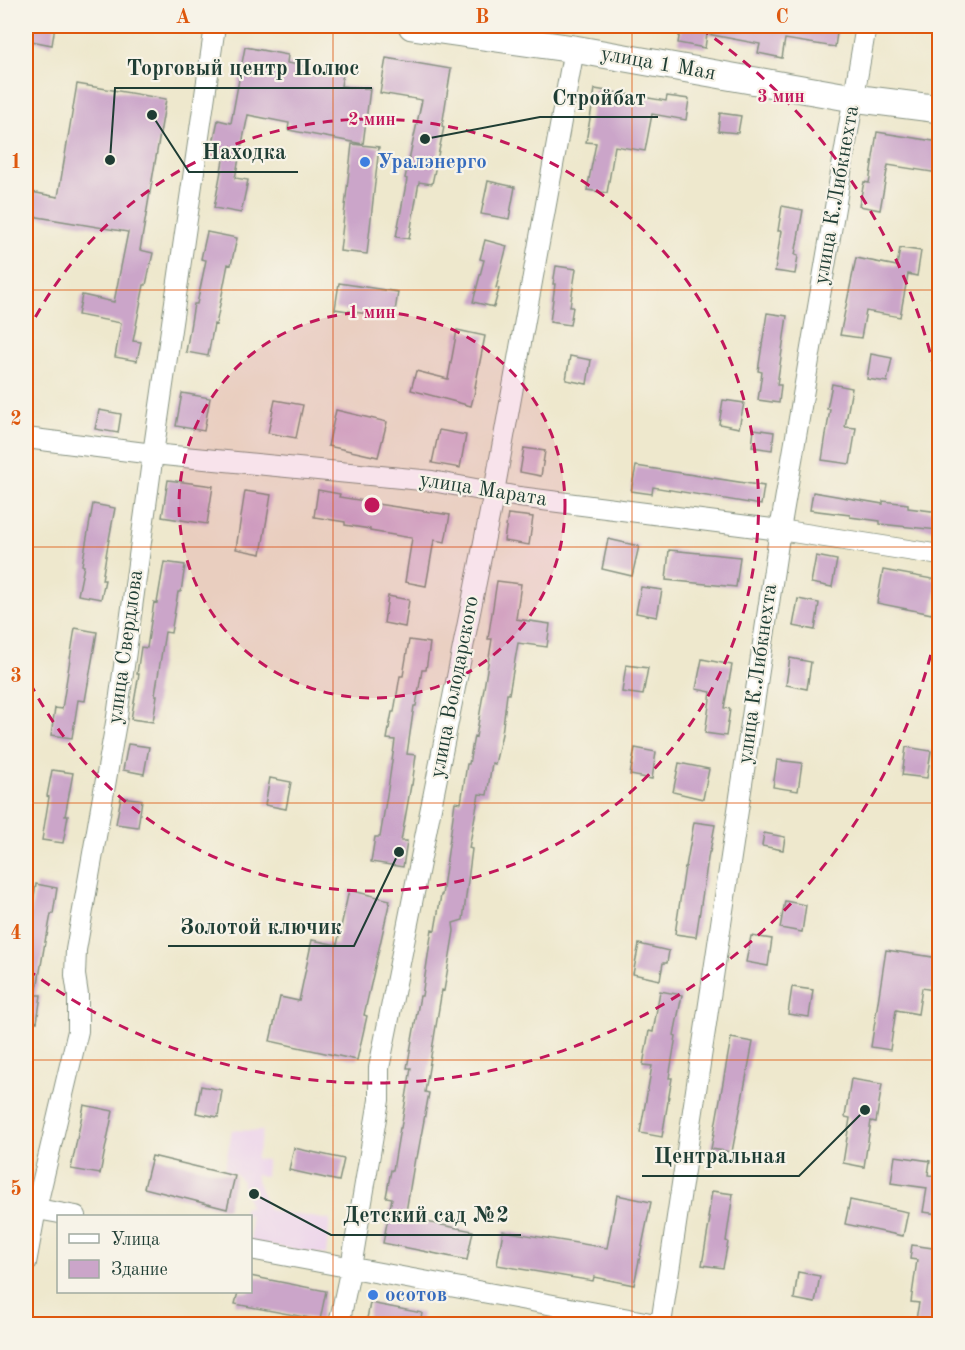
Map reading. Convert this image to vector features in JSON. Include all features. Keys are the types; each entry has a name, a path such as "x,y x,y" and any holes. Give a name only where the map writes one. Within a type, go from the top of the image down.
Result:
{"main road":[{"name":"улица 1 Мая","path":"412,26 574,49 853,98 939,109"}],"street":[{"name":"улица Свердлова","path":"26,1263 31,1208 78,1031 76,950 117,717 215,26"},
{"name":"улица К.Либкнехта","path":"661,1324 780,530 866,26"},
{"name":"улица Володарского","path":"339,1324 379,1100 379,1068 494,492 574,49"},
{"name":"улица Марата","path":"26,438 153,454 432,481 519,497 780,530 939,555"},
{"path":"31,1208 70,1215"},
{"path":"252,1249 656,1324"}],"shaded area":[{"path":"232,1130 263,1131 256,1159 267,1160 266,1176 255,1175 269,1210 330,1220 326,1255 252,1242 252,1215 243,1215 244,1207 250,1207 241,1180 236,1174 224,1171"}],"building":[{"path":"26,26 55,26 52,45 26,40"},
{"path":"681,26 838,26 835,47 785,39 782,58 758,53 760,44 707,34 705,48 678,43"},
{"path":"245,47 288,55 287,63 343,73 341,86 370,89 363,144 288,130 289,123 248,115 235,178 248,180 241,213 214,208 224,155 211,153 218,120 231,123"},
{"path":"386,58 451,69 442,126 444,127 432,184 419,182 409,239 396,237 407,179 405,178 422,100 380,93"},
{"path":"77,84 166,99 140,250 153,253 133,341 141,342 137,361 115,357 121,323 78,315 82,295 114,302 128,232 26,215 26,191 58,197"},
{"path":"595,89 666,101 667,96 689,99 686,120 652,114 645,151 615,146 607,193 587,190 596,143 586,142"},
{"path":"720,113 741,116 738,133 718,131"},
{"path":"877,132 939,142 938,173 888,165 880,210 859,206 864,182 869,183"},
{"path":"352,144 379,147 367,254 340,251"},
{"path":"488,181 515,187 509,219 481,214"},
{"path":"782,206 803,210 795,255 798,256 795,274 775,271"},
{"path":"207,232 237,238 231,265 228,264 208,356 186,352 194,304 197,304 206,260 201,259"},
{"path":"485,240 507,246 496,288 499,289 494,307 473,302 484,260 480,259"},
{"path":"900,248 921,251 917,276 908,274 900,317 866,311 861,338 840,335 856,258 897,266"},
{"path":"556,266 576,269 570,307 573,307 570,325 550,322"},
{"path":"339,283 398,292 394,318 335,309"},
{"path":"767,313 787,316 777,385 781,385 779,403 758,400 762,372 758,371"},
{"path":"457,330 485,336 471,406 411,390 416,371 448,379"},
{"path":"871,354 892,358 887,382 867,379"},
{"path":"570,356 591,360 587,384 566,380"},
{"path":"832,384 852,388 845,427 856,428 850,464 822,460"},
{"path":"182,393 210,398 204,431 176,426"},
{"path":"275,400 303,405 296,438 268,433"},
{"path":"723,400 744,403 739,428 719,424"},
{"path":"99,410 121,414 118,433 95,429"},
{"path":"336,410 387,422 378,457 328,446"},
{"path":"754,429 774,432 772,450 752,447"},
{"path":"439,430 466,435 460,468 432,463"},
{"path":"524,448 545,451 541,476 520,472"},
{"path":"636,466 764,486 761,505 653,487 652,494 631,491"},
{"path":"168,480 213,486 207,524 162,517"},
{"path":"318,490 370,503 450,515 445,542 434,540 426,586 405,582 412,538 370,531 370,529 345,525 345,522 314,517"},
{"path":"245,491 271,495 261,554 236,549"},
{"path":"813,492 883,504 883,501 908,504 908,508 939,512 938,530 880,524 880,521 850,517 850,515 810,510"},
{"path":"93,504 115,508 102,580 105,580 101,599 78,595"},
{"path":"508,514 533,517 529,545 504,541"},
{"path":"608,539 639,546 632,576 602,569"},
{"path":"669,550 740,557 736,587 666,580"},
{"path":"816,556 837,560 832,587 811,583"},
{"path":"164,562 185,565 181,592 178,592 171,633 165,632 153,722 131,719 141,647 147,648 154,602 157,603"},
{"path":"883,570 938,580 932,614 877,603"},
{"path":"497,581 521,584 516,619 550,624 547,647 518,643 509,694 507,694 502,734 495,764 492,763 487,795 479,794 469,848 472,849 463,920 453,923 454,931 425,1092 429,1093 405,1218 473,1231 467,1260 383,1243 392,1198 386,1197 411,1068 407,1068 420,996 422,996 432,929 435,930 442,895 455,802 461,803 467,764 469,764 474,736 476,737 492,639 488,639"},
{"path":"641,587 662,590 657,617 636,613"},
{"path":"388,596 409,600 405,627 384,623"},
{"path":"798,599 819,603 815,630 793,626"},
{"path":"75,628 97,632 85,701 78,700 72,738 51,735 55,708 62,709"},
{"path":"409,640 430,643 426,670 422,670 416,706 414,706 407,754 416,755 401,841 407,841 403,867 371,862 375,837 380,837 395,740 387,739 400,676 403,676"},
{"path":"790,658 811,662 807,689 786,685"},
{"path":"702,659 732,665 724,708 730,709 726,736 705,733 711,692 696,689"},
{"path":"626,665 648,668 643,695 622,692"},
{"path":"128,744 149,747 144,774 123,770"},
{"path":"906,747 931,751 927,778 902,775"},
{"path":"635,748 656,752 652,779 630,775"},
{"path":"777,760 802,763 798,791 773,787"},
{"path":"679,763 709,769 703,799 673,792"},
{"path":"52,770 73,773 65,816 68,816 63,843 42,840"},
{"path":"270,778 291,782 286,809 265,805"},
{"path":"121,797 142,800 138,827 116,824"},
{"path":"694,822 715,825 696,937 675,934"},
{"path":"764,833 785,837 783,850 762,846"},
{"path":"36,884 57,888 36,995 41,995 37,1022 26,1020 26,930"},
{"path":"349,890 390,900 364,1015 367,1016 357,1060 270,1041 280,997 299,1001 312,940 337,945"},
{"path":"785,901 806,905 802,932 780,928"},
{"path":"751,936 772,939 768,966 746,962"},
{"path":"639,944 669,951 667,963 663,963 660,980 633,974"},
{"path":"886,950 939,958 939,991 922,988 918,1014 896,1010 890,1050 871,1047"},
{"path":"792,987 813,990 809,1017 788,1014"},
{"path":"660,991 682,995 674,1035 676,1036 669,1078 672,1078 662,1137 640,1133 652,1066 643,1065 649,1031 653,1032"},
{"path":"731,1038 753,1042 732,1152 711,1149"},
{"path":"851,1079 882,1084 876,1122 871,1121 864,1167 843,1163 850,1118 845,1117"},
{"path":"201,1086 222,1090 218,1117 196,1113"},
{"path":"84,1105 113,1111 100,1174 71,1169"},
{"path":"294,1148 344,1159 339,1181 289,1170"},
{"path":"152,1156 235,1176 227,1209 144,1188"},
{"path":"895,1156 930,1161 928,1175 939,1177 939,1214 923,1212 927,1188 891,1183"},
{"path":"712,1191 733,1194 723,1268 702,1265"},
{"path":"617,1195 651,1202 634,1285 594,1277 593,1281 497,1265 503,1231 607,1248"},
{"path":"850,1200 908,1212 903,1236 845,1224"},
{"path":"912,1245 939,1249 939,1324 915,1324 919,1303 911,1302 917,1260 910,1259"},
{"path":"798,1272 820,1276 815,1303 794,1299"},
{"path":"252,1276 326,1291 320,1320 235,1304 238,1293 252,1293"},
{"path":"370,1303 422,1313 420,1324 366,1324"}],"place":[{"name":"Находка","path":"152,115"},
{"name":"Стройбат","path":"425,139"},
{"name":"Торговый центр Полюс","path":"110,160"},
{"name":"Уралэнерго","path":"365,162"},
{"name":"Золотой ключик","path":"399,852"},
{"name":"Центральная","path":"865,1110"},
{"name":"Детский сад №2","path":"254,1194"},
{"name":"осотов","path":"373,1295"}]}
